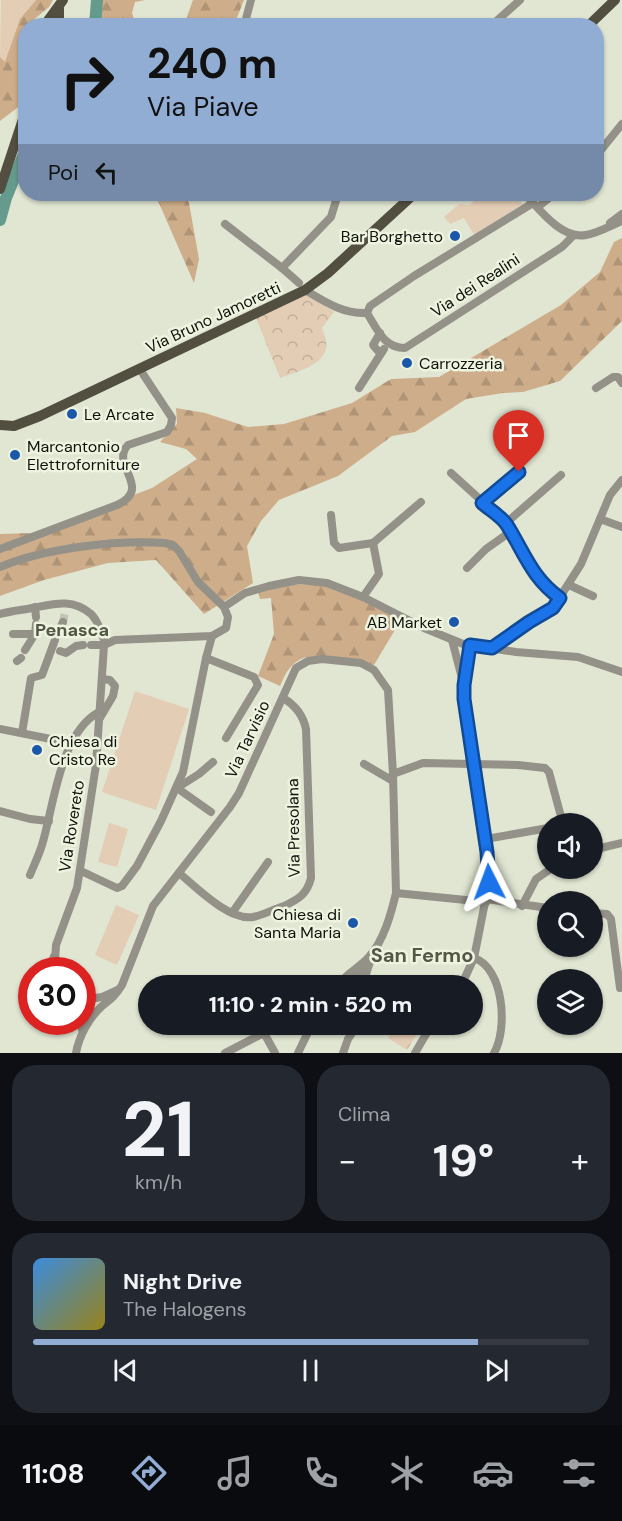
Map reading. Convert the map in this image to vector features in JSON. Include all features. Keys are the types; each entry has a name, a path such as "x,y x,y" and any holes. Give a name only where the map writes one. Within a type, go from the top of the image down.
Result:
{"main road":[{"path":"596,18 615,0"},
{"path":"52,18 61,3"},
{"path":"60,18 61,3"},
{"path":"0,189 18,134"},
{"name":"Via Bruno Jamoretti","path":"0,425 14,426 40,416 328,273 406,201"}],"street":[{"path":"245,18 251,0"},
{"path":"500,18 520,0"},
{"path":"604,146 622,123"},
{"path":"282,268 331,217 336,201"},
{"path":"532,201 561,229 573,236 585,235 622,221"},
{"path":"367,313 370,306 414,276 543,201"},
{"path":"603,229 622,214"},
{"path":"225,224 282,268 302,287 341,310 356,314 367,313"},
{"name":"Via dei Realini","path":"388,344 395,348 405,348 562,247 573,236"},
{"path":"359,388 388,344 367,313"},
{"path":"380,333 373,345 382,352"},
{"path":"0,549 127,501 131,496 132,485 122,455 124,449 128,445 167,432 172,418 139,368"},
{"path":"596,388 613,377 618,377 622,383"},
{"path":"482,503 519,472"},
{"path":"451,473 506,523 524,556 545,587 560,598"},
{"path":"506,523 561,475"},
{"path":"492,648 553,608 581,564 610,495 622,480"},
{"path":"331,515 334,543 339,548 372,543 421,501"},
{"path":"600,519 622,527"},
{"path":"466,568 486,549 510,532"},
{"path":"0,567 37,554 78,547 165,543 173,545 179,551 198,582 224,607 228,617 226,628 212,636 115,640 105,644 76,646 66,653 56,644"},
{"path":"363,597 379,574 372,543"},
{"path":"224,607 253,590 299,580 327,583 363,597 452,640 492,648 578,657 622,672"},
{"path":"569,585 593,596"},
{"path":"13,634 35,620 54,603 65,607 76,606 90,614 99,625 105,644"},
{"path":"0,614 35,620"},
{"path":"21,658 35,620"},
{"path":"22,733 31,678 42,675 63,622"},
{"path":"81,871 113,888 122,886 137,866 183,772 212,636"},
{"path":"452,640 464,685 489,865 489,882 474,958 466,975"},
{"name":"Via Rovereto","path":"55,957 59,936 81,871 96,765 105,644"},
{"path":"464,685 470,645"},
{"path":"206,658 254,677 258,685 226,738"},
{"name":"Via Tarvisio","path":"96,1004 117,995 153,906 230,807 296,668 308,661 322,659 361,663 374,670 388,690 396,893 382,936 356,975"},
{"path":"30,875 42,848 71,743 82,725 99,716 113,696 116,686 110,680 102,679"},
{"name":"Via Presolana","path":"232,913 252,917 296,901 306,891 311,878 306,729 295,707 283,698"},
{"path":"0,729 71,743"},
{"path":"177,788 200,774 213,762"},
{"path":"393,782 414,765 423,763 474,763 544,768 549,772 560,813"},
{"path":"364,764 393,782"},
{"path":"393,782 414,765"},
{"path":"177,788 211,812"},
{"path":"0,811 30,819 49,821"},
{"path":"486,838 537,830"},
{"path":"603,847 622,843"},
{"path":"179,873 232,913 268,862"},
{"path":"522,906 537,878"},
{"path":"396,893 486,900 537,907"},
{"path":"603,914 607,914 611,919 620,988"},
{"path":"53,957 55,953"},
{"path":"474,958 487,965 497,984 502,1031 494,1053"},
{"path":"76,1053 81,1035"},
{"path":"225,1053 253,1035"},
{"path":"265,1035 275,1053"},
{"path":"298,1053 307,1035"},
{"path":"343,1053 351,1035"},
{"path":"415,1053 426,1035"}],"green space":[{"path":"1,0 36,0 22,18 18,18 18,26 5,63 0,57"},
{"path":"36,0 53,0 49,7 36,18 21,18"},
{"path":"93,0 145,0 135,2 132,13 134,18 89,18"},
{"path":"193,0 244,0 237,18 187,18"},
{"path":"18,25 18,107 0,121 0,57 5,62"},
{"path":"158,201 188,201 189,203 199,259 194,283"},
{"path":"474,201 521,201 522,205 474,235 464,218 450,224 444,217 459,204 469,205"},
{"path":"622,238 622,321 560,381 523,392 466,399 415,432 392,436 338,476 279,500 261,521 247,546 253,583 204,614 156,560 108,563 44,580 0,596 0,534 33,533 152,488 197,459 186,449 160,442 177,424 176,408 205,413 248,427 284,424 352,403 391,379 439,377 561,305 600,272 614,242"},
{"path":"306,293 334,312 322,328 326,350 323,356 311,366 280,378 256,318"},
{"path":"288,584 326,585 402,618 374,665 354,659 306,657 290,668 280,686 258,676 274,634 271,598 260,599 258,591"},
{"path":"135,691 189,709 156,810 102,792"},
{"path":"109,823 128,829 117,867 98,862"},
{"path":"116,905 139,915 117,965 95,955"},
{"path":"390,1035 416,1035 407,1050 388,1038"}],"waterway":[{"path":"96,18 97,0"},
{"path":"0,220 18,169"}],"tunnel":[{"path":"63,622 65,612"}],"place":[{"name":"Bar Borghetto","path":"455,236"},
{"name":"Carrozzeria","path":"407,363"},
{"name":"Le Arcate","path":"72,414"},
{"name":"Marcantonio Elettroforniture","path":"15,455"},
{"name":"AB Market","path":"454,622"},
{"name":"Chiesa di Cristo Re","path":"37,750"},
{"name":"Chiesa di Santa Maria","path":"353,923"}],"district":[{"name":"Penasca","path":"72,630"},
{"name":"San Fermo","path":"422,955"}],"route":[{"path":"489,882 489,865 464,699 470,645 492,648 553,608 560,598 545,587 524,556 506,523 482,503 519,472"}]}
